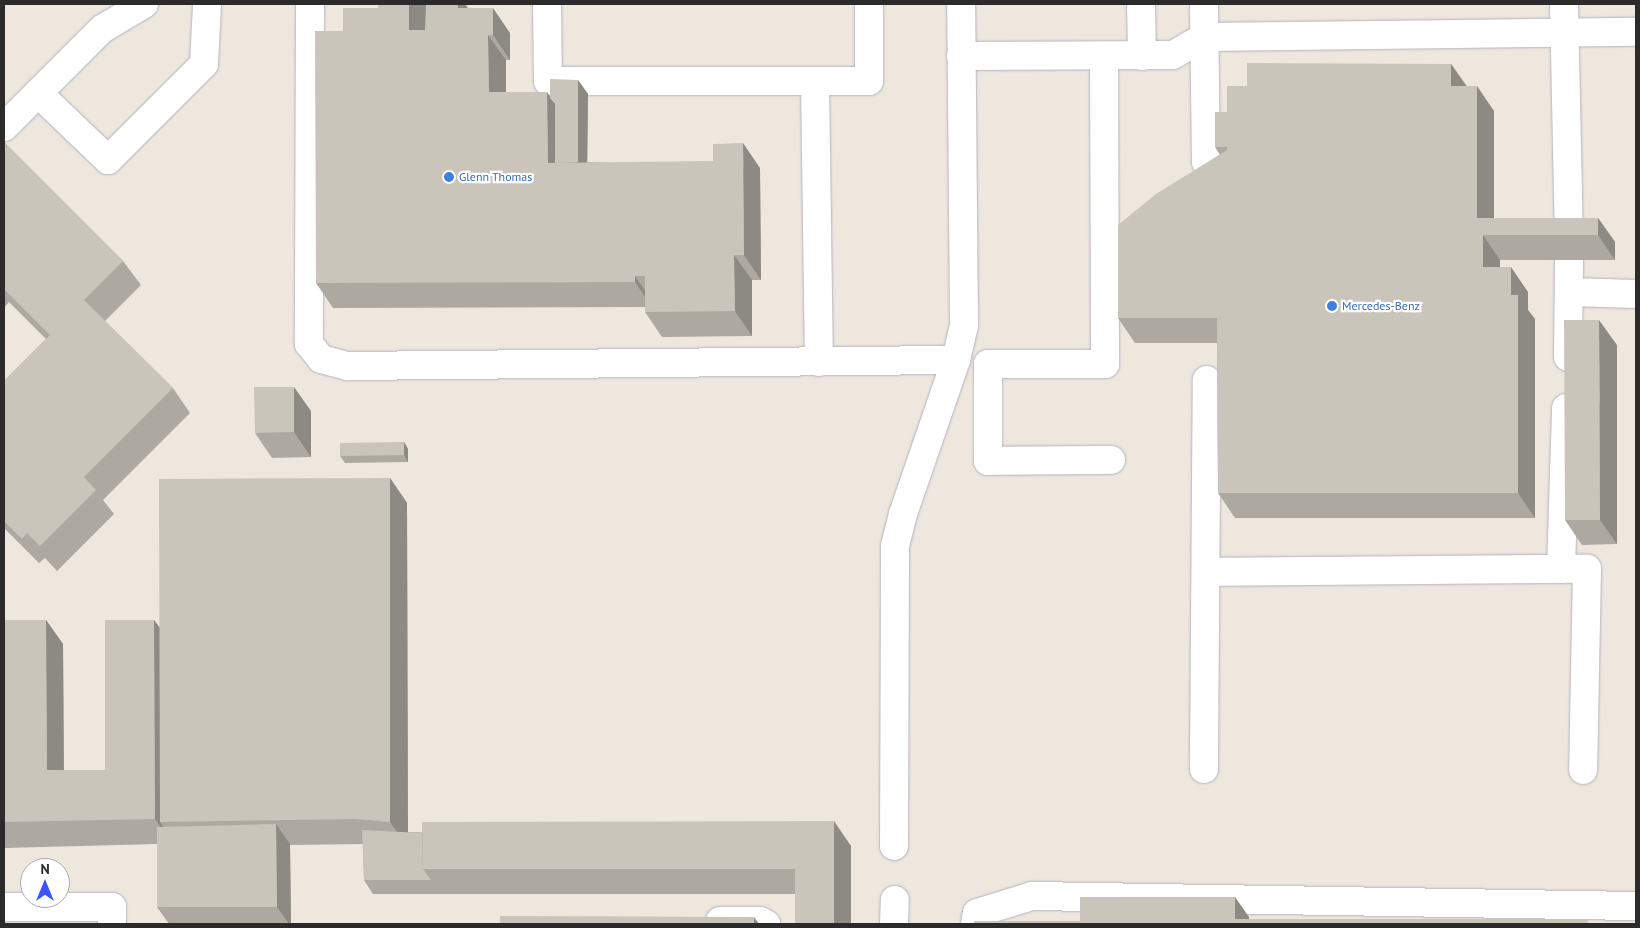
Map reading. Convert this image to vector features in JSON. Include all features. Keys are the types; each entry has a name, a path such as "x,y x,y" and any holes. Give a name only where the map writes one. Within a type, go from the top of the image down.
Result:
{"lane":[{"path":"4,127 102,29 144,4"},
{"path":"38,93 108,160 204,64 207,4"},
{"path":"310,4 309,344 321,359 348,366 956,360"},
{"path":"547,4 548,81 870,81 869,4"},
{"path":"894,846 895,546 903,514 956,360 964,326 961,4"},
{"path":"1141,4 1142,56"},
{"path":"1204,4 1206,162"},
{"path":"1561,568 1570,292 1564,4"},
{"path":"961,56 1173,55 1204,37 1636,32"},
{"path":"1104,56 1106,364 988,364 988,461 1111,460"},
{"path":"815,81 819,362"},
{"path":"1570,292 1636,294"},
{"path":"1204,769 1207,380"},
{"path":"1206,572 1587,568 1583,770"},
{"path":"975,924 977,913 1032,896 1636,906"},
{"path":"4,907 112,907 112,924"},
{"path":"692,921 760,921 766,924"}],"building":[{"name":"Glenn Thomas","path":"378,4 409,4 409,30 425,30 426,4 457,4 458,8 493,8 493,35 488,35 489,92 547,92 548,163 713,161 713,144 743,143 744,255 734,255 735,311 645,312 645,276 635,276 635,282 316,283 315,31 343,31 343,8 378,8"},
{"name":"Mercedes-Benz","path":"1247,63 1451,64 1451,86 1477,86 1477,218 1598,218 1598,235 1483,235 1483,267 1511,267 1511,295 1518,295 1518,493 1218,493 1217,318 1118,318 1118,225 1156,194 1227,150 1227,147 1215,147 1215,112 1227,112 1227,86 1247,86"},
{"path":"550,79 578,80 578,162 555,163 555,103 550,98"},
{"path":"4,142 123,261 84,300 173,388 84,477 96,490 40,546 27,533 22,539 4,521 4,381 50,335 4,289"},
{"path":"1564,320 1599,320 1600,520 1565,520"},
{"path":"254,387 294,387 294,432 255,433"},
{"path":"404,442 404,455 340,456 340,443"},
{"path":"390,478 390,822 355,819 160,822 159,479"},
{"path":"4,620 46,620 47,770 105,770 105,620 154,620 155,819 4,822"},
{"path":"834,821 834,924 795,924 795,869 423,869 422,822"},
{"path":"276,824 277,907 157,907 157,827"},
{"path":"362,830 422,833 423,869 431,880 364,880"},
{"path":"1080,897 1235,897 1235,919 1588,919 1588,924 974,924 974,921 1080,921"},
{"path":"500,916 754,917 754,924 500,924"}],"place":[{"name":"Glenn Thomas","path":"449,177"},
{"name":"Mercedes-Benz","path":"1332,306"}]}
